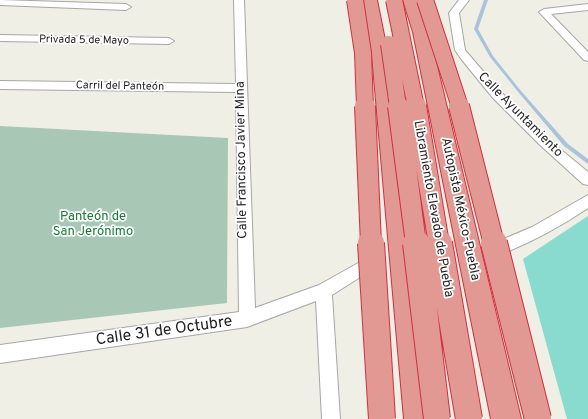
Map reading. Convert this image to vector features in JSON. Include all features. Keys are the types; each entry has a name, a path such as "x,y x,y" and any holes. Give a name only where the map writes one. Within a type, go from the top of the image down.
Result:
{"highway":[{"path":"356,0 363,53 370,233 382,419"},
{"path":"370,0 380,55 419,419"},
{"name":"Libramiento Elevado de Puebla","path":"380,0 391,57 406,162 437,419"},
{"name":"Libramiento Elevado de Puebla","path":"394,0 415,101 469,419"},
{"name":"Autopista México-Puebla","path":"410,0 421,32 506,419"},
{"path":"425,0 450,74 464,123 538,419"}],"street":[{"name":"Calle Francisco Javier Mina","path":"239,0 240,88 247,319"},
{"name":"Calle Ayuntamiento","path":"464,0 454,13 460,50 497,95 544,142 588,180"},
{"path":"0,2 126,7"},
{"path":"588,6 544,12 588,58"},
{"name":"Privada 5 de Mayo","path":"0,38 168,41"},
{"name":"Carril del Panteón","path":"0,85 240,88"},
{"path":"504,246 519,241 536,232 588,201"},
{"name":"Calle 31 de Octubre","path":"0,354 247,319 324,291 360,269"},
{"path":"324,291 331,419"}],"green space":[{"name":"Panteón de San Jerónimo","path":"0,126 228,138 227,303 0,328"}],"shaded area":[{"path":"588,216 588,419 567,419 523,259"}],"waterway":[{"path":"486,0 476,29 491,56 566,145 588,162"}],"tunnel":[{"path":"366,268 409,261"}]}
